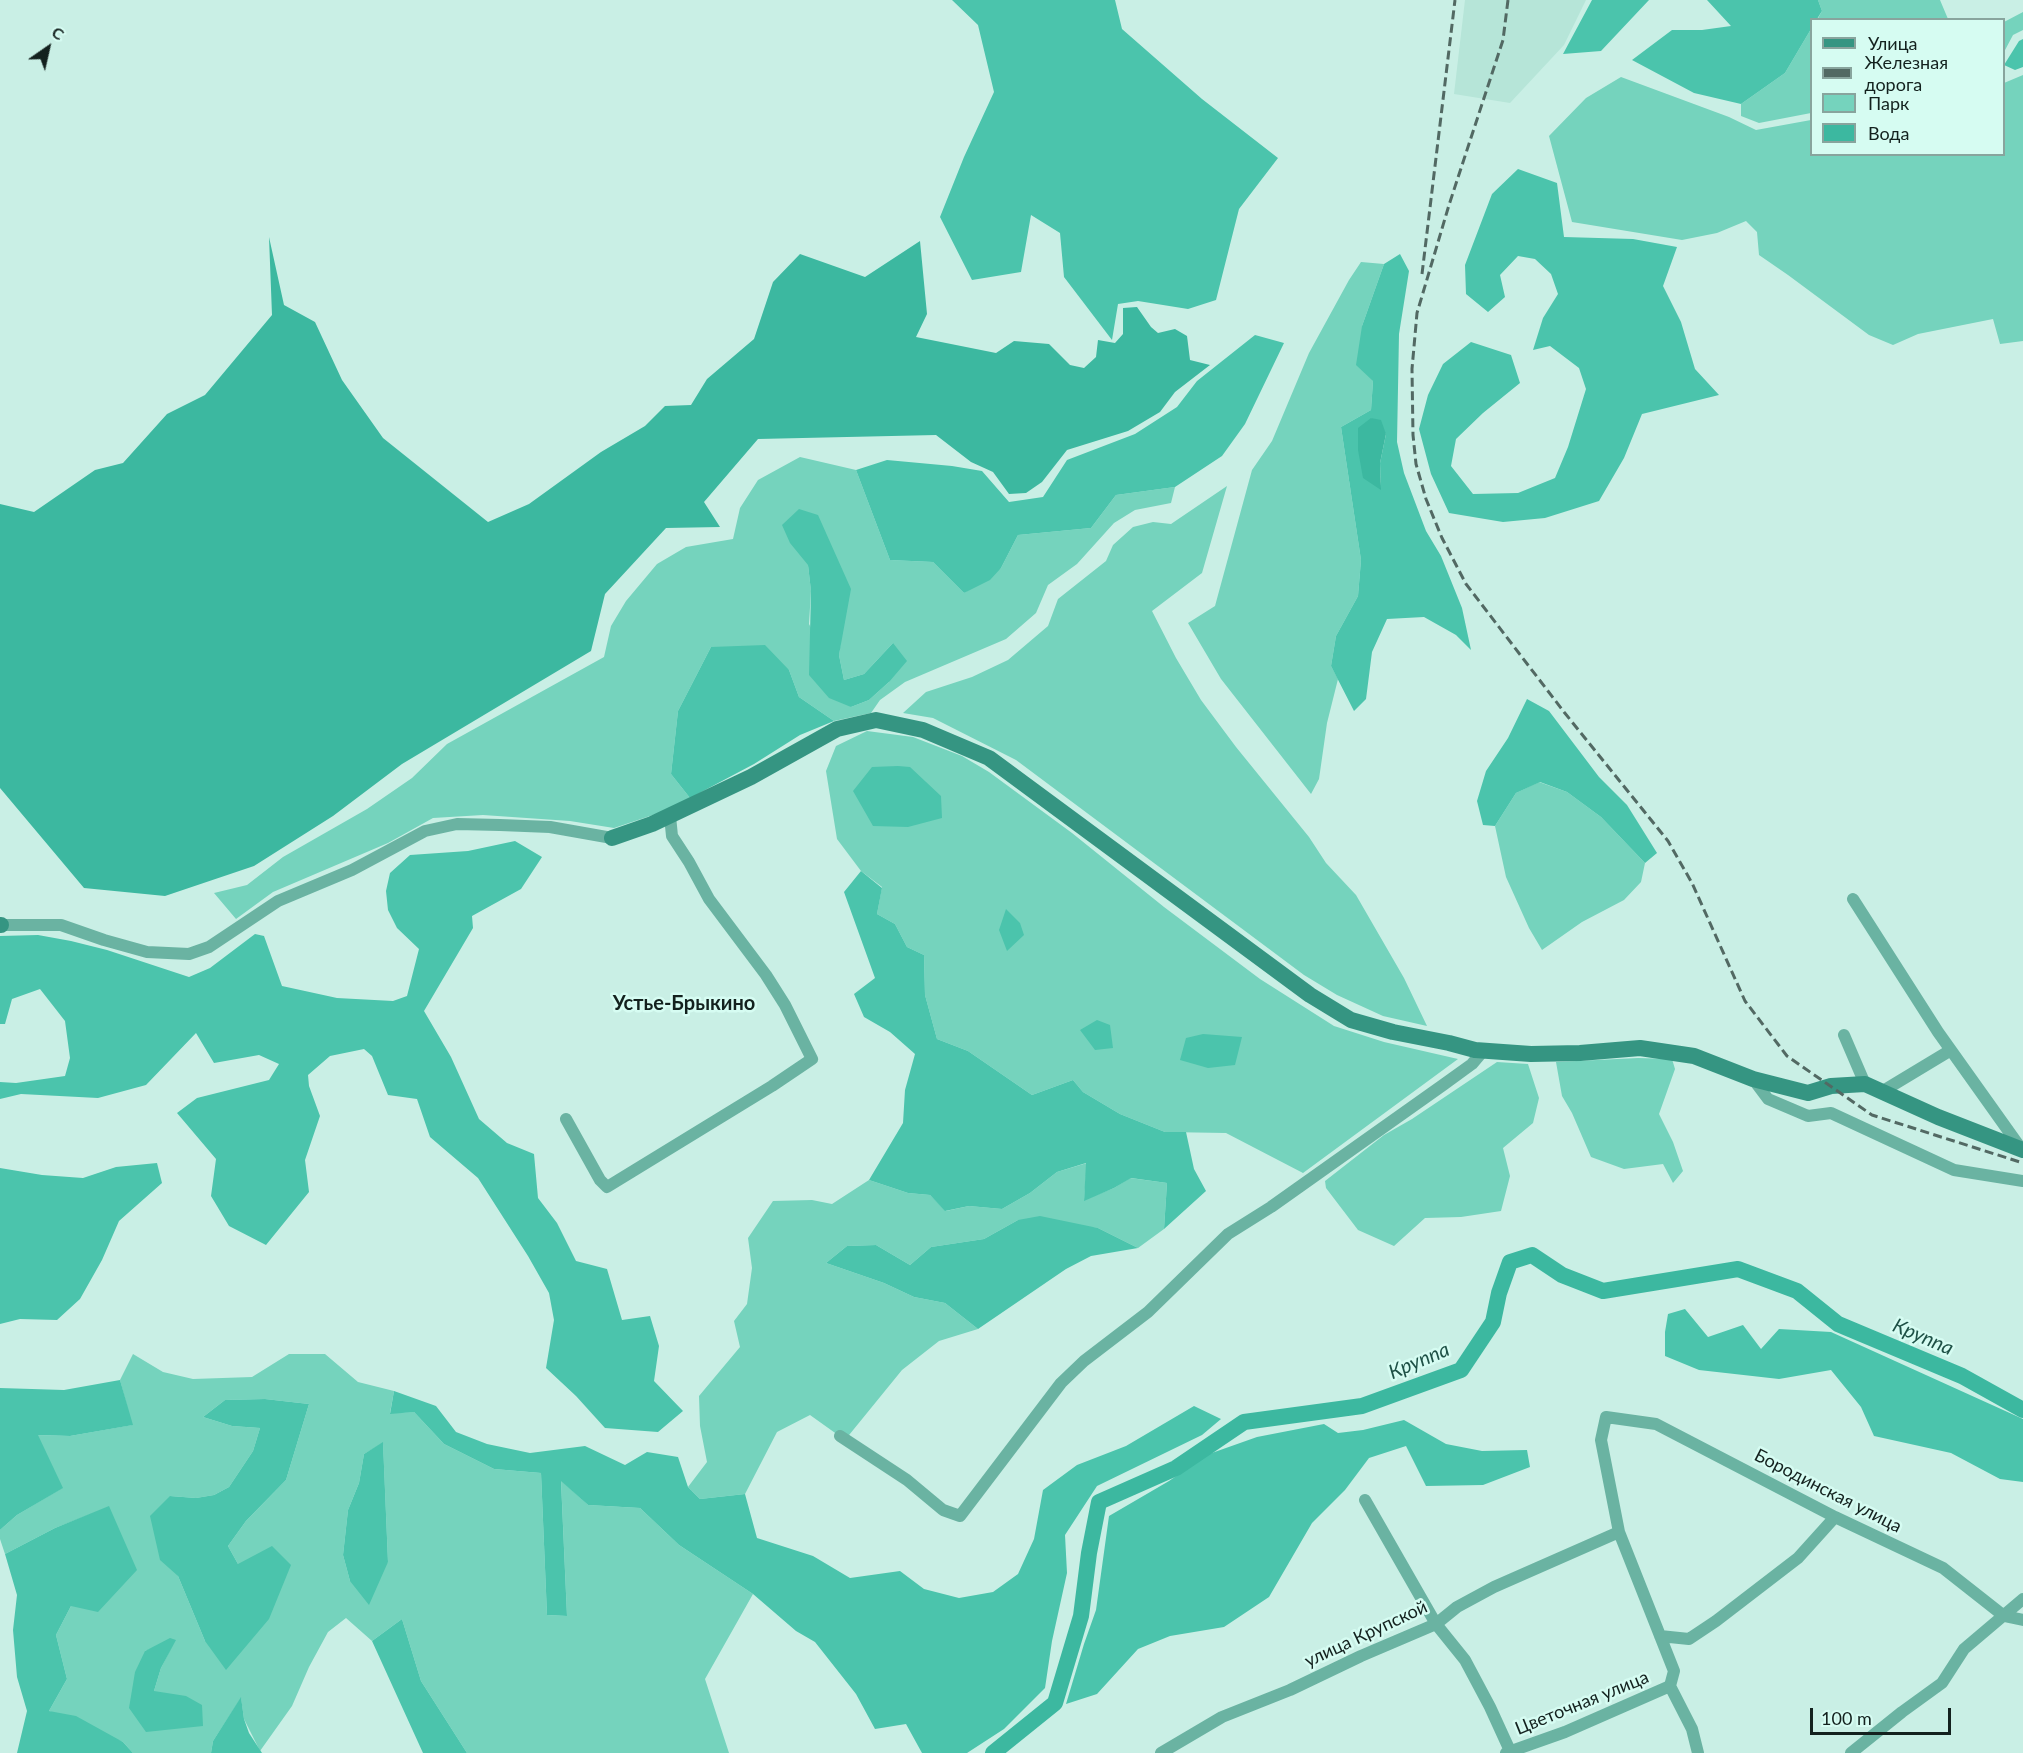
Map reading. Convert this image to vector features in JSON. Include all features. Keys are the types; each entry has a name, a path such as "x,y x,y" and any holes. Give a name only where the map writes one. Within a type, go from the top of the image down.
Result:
{"street":[{"path":"0,925 61,925 147,952 189,954 209,947 278,901 352,870 424,831 457,824 500,825 550,827 612,838 670,816 751,777 837,729 876,720 923,730 989,758 1310,995 1351,1020 1394,1032 1483,1051 1531,1054 1640,1048 1694,1056 1753,1079 1808,1093 1831,1086 1865,1084 1938,1117 2023,1150"},
{"path":"566,1119 600,1180 607,1187 812,1059 785,1005 709,899 689,861 672,836 670,816"},
{"path":"1853,899 1951,1050 2023,1150"},
{"path":"1844,1035 1865,1084"},
{"path":"1883,1091 1951,1050"},
{"path":"840,1436 907,1480 943,1510 960,1516 1061,1383 1084,1361 1148,1312 1228,1234 1271,1207 1443,1085 1472,1064 1483,1051"},
{"path":"1753,1079 1768,1099 1808,1116 1831,1113 1954,1170 2023,1181"},
{"name":"Бородинская улица","path":"1619,1532 1601,1440 1606,1417 1656,1424 1835,1517 1944,1568 2004,1616 2023,1620"},
{"path":"1365,1500 1436,1624 1465,1660 1490,1707 1509,1752"},
{"path":"1660,1636 1689,1639 1716,1621 1798,1558 1835,1517"},
{"path":"1619,1532 1674,1671 1670,1686 1692,1729 1698,1753"},
{"name":"улица Крупской","path":"1161,1753 1222,1717 1290,1690 1436,1624 1457,1607 1494,1587 1619,1532"},
{"path":"1851,1753 1942,1683 1964,1649 2023,1599"},
{"name":"Цветочная улица","path":"1509,1752 1565,1732 1670,1686"}],"shaded area":[{"path":"952,0 1115,0 1122,29 1202,99 1278,158 1239,209 1216,300 1188,309 1138,301 1118,304 1112,340 1064,277 1060,233 1031,215 1021,272 972,280 940,217 994,92 978,25"},
{"path":"1465,0 1586,0 1564,45 1510,103 1454,94"},
{"path":"1592,0 1649,0 1601,51 1563,54"},
{"path":"1707,0 1818,0 1822,11 1818,18 1810,18 1810,31 1785,73 1741,104 1694,93 1632,60 1672,30 1702,30 1731,26"},
{"path":"2023,39 2023,67 2015,70 2005,63 2019,41"},
{"path":"1518,169 1557,183 1564,237 1633,239 1677,247 1663,286 1681,322 1695,369 1719,395 1642,414 1624,458 1599,501 1545,518 1503,522 1449,513 1431,474 1419,429 1428,395 1443,364 1471,342 1511,355 1520,383 1456,439 1451,466 1473,494 1518,493 1555,478 1568,447 1586,389 1579,368 1550,346 1533,350 1543,318 1558,294 1551,274 1535,259 1518,256 1500,275 1505,297 1488,312 1466,294 1465,265 1492,194"},
{"path":"1400,254 1409,271 1399,334 1397,442 1404,473 1426,531 1441,556 1462,608 1471,650 1456,635 1424,617 1387,619 1372,652 1366,699 1354,711 1331,666 1336,636 1358,596 1361,560 1341,427 1371,410 1373,381 1356,365 1362,326 1384,264","holes":["1371,418 1386,434 1380,463 1381,489"]},
{"path":"1255,335 1284,343 1245,424 1222,456 1175,487 1116,495 1091,528 1018,535 1001,568 990,580 964,593 933,562 890,560 856,470 887,460 952,466 982,471 1009,502 1043,497 1067,460 1135,434 1177,407 1197,381"},
{"path":"799,509 818,515 851,589 839,655 844,680 864,674 893,643 907,661 869,700 851,707 829,698 809,675 811,591 808,565 790,543 782,525"},
{"path":"765,645 789,670 799,697 834,721 800,735 754,764 690,798 671,774 678,711 711,647"},
{"path":"1527,699 1549,711 1599,777 1627,805 1657,853 1645,863 1601,817 1567,792 1540,782 1516,793 1495,826 1483,825 1477,801 1486,771 1508,738"},
{"path":"872,767 910,767 941,796 942,818 908,827 873,826 853,791"},
{"path":"515,841 542,857 521,889 472,916 473,928 424,1011 451,1057 479,1119 507,1143 534,1154 538,1198 557,1223 576,1261 607,1269 622,1320 650,1316 659,1346 654,1381 683,1411 658,1432 605,1428 546,1368 554,1320 549,1293 528,1256 478,1178 430,1137 417,1099 388,1095 372,1056 364,1049 330,1056 308,1075 309,1086 320,1116 305,1160 309,1192 266,1245 229,1226 211,1196 216,1159 177,1113 197,1098 269,1080 279,1064 259,1055 214,1063 196,1033 146,1085 98,1098 21,1094 0,1099 0,1082 16,1083 65,1076 70,1058 65,1021 40,989 12,999 5,1024 0,1024 0,936 38,935 71,941 107,950 189,977 210,968 255,934 264,936 282,986 337,998 393,1001 407,996 419,949 397,928 388,910 386,891 390,873 410,855 468,851"},
{"path":"861,871 882,888 877,914 895,924 907,947 924,955 925,995 937,1039 968,1051 1032,1095 1073,1080 1083,1092 1120,1114 1165,1132 1186,1132 1194,1169 1206,1191 1164,1229 1167,1183 1131,1178 1084,1201 1086,1163 1057,1172 1030,1193 1002,1209 969,1206 945,1211 930,1195 908,1193 869,1180 903,1123 905,1090 915,1054 890,1032 864,1017 854,994 875,978 844,892"},
{"path":"1006,909 1020,923 1024,935 1007,951 999,930"},
{"path":"1097,1020 1110,1025 1113,1048 1095,1050 1080,1030"},
{"path":"1203,1034 1242,1037 1235,1065 1208,1068 1180,1060 1186,1038"},
{"path":"157,1163 162,1183 119,1221 102,1260 80,1299 57,1320 20,1319 0,1324 0,1168 42,1175 83,1178 116,1167"},
{"path":"1040,1216 1098,1228 1138,1248 1091,1256 1066,1269 978,1329 945,1303 914,1297 884,1283 826,1263 847,1246 876,1245 910,1265 931,1247 984,1239 1018,1220"},
{"path":"1685,1309 1708,1337 1743,1325 1761,1349 1779,1329 1831,1332 2023,1419 2023,1482 2000,1479 1951,1453 1874,1436 1861,1407 1831,1370 1779,1379 1699,1370 1665,1356 1668,1314"},
{"path":"120,1380 133,1425 70,1436 38,1435 63,1488 17,1515 0,1530 0,1388 64,1390"},
{"path":"394,1391 436,1406 456,1432 487,1444 530,1453 585,1446 625,1465 647,1452 678,1457 688,1487 700,1499 745,1494 757,1538 813,1556 850,1578 900,1571 924,1589 959,1598 993,1592 1018,1574 1034,1539 1043,1490 1077,1465 1126,1446 1194,1406 1221,1419 1202,1435 1097,1486 1065,1535 1067,1573 1052,1641 1045,1688 1004,1729 967,1753 922,1753 906,1724 875,1729 856,1694 815,1642 796,1631 753,1594 679,1545 640,1508 588,1505 561,1481 567,1616 547,1615 541,1473 494,1469 444,1444 414,1412 390,1414"},
{"path":"265,1399 309,1404 286,1480 246,1521 228,1546 238,1564 272,1546 291,1565 269,1619 226,1670 205,1641 178,1576 160,1560 150,1516 170,1496 196,1498 214,1495 229,1487 253,1451 260,1428 232,1426 203,1417 225,1400"},
{"path":"1404,1420 1446,1444 1482,1451 1527,1450 1530,1467 1483,1485 1426,1486 1406,1446 1369,1458 1345,1490 1312,1523 1269,1597 1224,1627 1170,1636 1138,1649 1097,1694 1066,1704 1096,1610 1109,1516 1169,1481 1209,1454 1257,1437 1324,1424 1338,1433 1363,1430"},
{"path":"383,1442 388,1562 369,1605 350,1581 343,1555 348,1510 359,1483 364,1454"},
{"path":"109,1506 137,1570 98,1612 71,1606 56,1635 67,1679 49,1711 76,1716 123,1742 133,1753 17,1753 27,1711 17,1677 13,1630 17,1595 5,1554 55,1528"},
{"path":"402,1619 421,1681 467,1753 423,1753 372,1641"},
{"path":"170,1638 176,1640 161,1668 154,1691 186,1696 202,1705 203,1726 146,1732 129,1708 135,1672 145,1651"},
{"path":"241,1697 244,1719 249,1733 262,1753 211,1753 213,1741"}],"green space":[{"path":"1818,0 1940,0 1948,18 1818,18 1822,11"},
{"path":"2023,12 2023,30 2013,35 2005,50 2005,21"},
{"path":"1810,31 1810,113 1759,123 1741,116 1741,104 1785,73"},
{"path":"2023,75 2023,341 2000,344 1993,319 1918,334 1893,345 1869,335 1759,255 1757,232 1746,221 1717,233 1682,240 1572,222 1549,136 1586,98 1621,77 1729,117 1756,130 1810,120 1810,156 2005,156 2005,83"},
{"path":"1361,262 1384,264 1362,326 1373,381 1371,410 1341,427 1361,560 1358,596 1336,636 1331,666 1338,679 1327,723 1319,779 1311,794 1221,679 1188,623 1215,606 1252,470 1272,441 1309,353"},
{"path":"800,457 856,470 890,560 933,562 964,593 1001,568 1018,535 1091,528 1116,495 1175,487 1171,503 1135,510 1114,523 1077,564 1048,585 1036,613 1006,639 905,682 880,700 871,713 834,721 799,697 789,670 711,647 678,711 671,774 690,798 662,812 614,828 570,821 483,815 433,818 388,843 273,892 236,919 214,893 247,885 283,857 367,809 412,778 447,744 604,657 611,626 626,601 657,564 686,547 733,539 740,508 758,480","holes":["808,565 842,632 839,655 844,680 864,674 893,643 889,682 869,700 851,707 809,624 811,591"]},
{"path":"1227,486 1202,573 1152,611 1201,700 1309,837 1326,863 1356,895 1404,978 1427,1026 1383,1016 1337,995 1304,975 1016,760 933,718 903,713 926,692 972,677 1008,660 1048,626 1058,599 1106,561 1113,545 1133,527 1153,522 1171,524"},
{"path":"867,731 913,737 962,756 989,772 1072,833 1164,907 1260,979 1334,1026 1384,1042 1458,1059 1303,1173 1226,1133 1165,1132 1120,1114 1083,1092 1073,1080 1032,1095 968,1051 937,1039 925,995 924,955 907,947 895,924 877,914 882,887 861,871 837,839 826,771 836,746"},
{"path":"1539,782 1567,792 1601,817 1645,863 1641,882 1624,900 1582,922 1542,950 1529,928 1506,877 1495,826 1516,793"},
{"path":"1638,1058 1672,1059 1675,1069 1659,1114 1673,1142 1683,1171 1673,1183 1663,1164 1624,1169 1591,1157 1562,1096 1556,1062"},
{"path":"1497,1062 1528,1064 1539,1098 1533,1123 1503,1148 1510,1176 1501,1211 1461,1217 1425,1218 1394,1246 1358,1230 1326,1188 1325,1181 1384,1135"},
{"path":"1087,1163 1084,1200 1114,1188 1130,1178 1167,1183 1164,1229 1138,1248 1098,1228 1018,1220 984,1239 931,1247 910,1265 876,1245 847,1246 826,1263 884,1283 914,1297 945,1303 978,1329 939,1341 902,1370 845,1440 810,1415 777,1432 745,1494 700,1499 688,1487 707,1462 700,1426 699,1396 740,1347 734,1321 747,1304 752,1268 748,1238 773,1201 812,1200 832,1204 869,1180 908,1193 930,1195 946,1211 969,1206 1002,1209 1030,1193 1057,1172"},
{"path":"133,1354 163,1372 193,1379 252,1377 289,1354 325,1354 358,1382 394,1391 390,1413 414,1412 444,1444 494,1469 541,1473 547,1615 567,1616 561,1480 588,1505 640,1508 679,1545 753,1594 705,1679 729,1753 467,1753 421,1681 402,1619 372,1641 346,1618 328,1632 292,1706 260,1751 244,1719 241,1698 213,1741 211,1753 133,1753 123,1742 49,1711 67,1679 56,1635 71,1606 109,1507 55,1528 5,1554 0,1539 0,1530 17,1515 62,1488 37,1435 70,1436 132,1425 120,1380","holes":["265,1399 309,1404 286,1480 246,1521 228,1546 238,1564 205,1641 178,1576 170,1496 196,1498 214,1495 229,1487 253,1451 260,1428 232,1426 203,1417 225,1400","383,1443 388,1562 350,1581 343,1555 348,1510 359,1483 364,1454","175,1640 161,1668 154,1691 145,1651"]}],"water":[{"path":"269,237 284,305 315,322 342,380 383,438 488,522 529,504 601,452 645,426 665,406 691,405 707,379 754,339 773,282 800,254 865,277 920,241 927,314 916,337 996,353 1014,341 1049,344 1070,365 1084,368 1096,357 1098,340 1115,343 1123,334 1123,308 1137,307 1158,333 1175,329 1187,336 1190,360 1210,365 1175,392 1160,412 1128,431 1067,450 1042,482 1026,493 1009,494 993,472 971,462 936,435 758,439 704,502 720,527 666,528 605,594 591,651 402,764 333,816 254,866 165,896 84,888 0,788 0,504 34,512 95,470 123,463 167,414 205,395 272,315"},
{"path":"1371,418 1381,420 1386,434 1380,463 1381,490 1363,478 1358,450 1358,428"}],"waterway":[{"name":"Круппа","path":"993,1753 1055,1703 1081,1616 1089,1553 1099,1502 1176,1468 1244,1422 1362,1406 1461,1370 1493,1322 1499,1293 1510,1262 1532,1255 1562,1275 1603,1291 1738,1269 1797,1291 1838,1324 1962,1376 2023,1410"}],"railway":[{"path":"1422,274 1455,0"},
{"path":"1508,0 1503,40 1449,205 1417,313 1412,369 1416,464 1426,499 1442,538 1466,584 1564,712 1668,841 1692,883 1745,1001 1787,1056 1872,1115 2023,1163"}],"district":[{"name":"Устье-Брыкино","path":"684,1004"}]}
